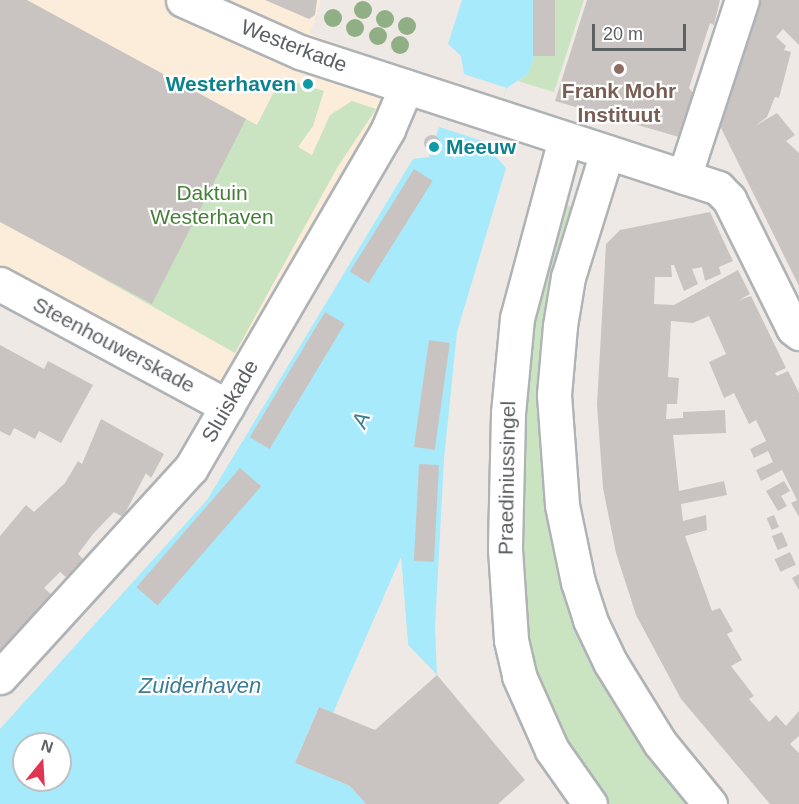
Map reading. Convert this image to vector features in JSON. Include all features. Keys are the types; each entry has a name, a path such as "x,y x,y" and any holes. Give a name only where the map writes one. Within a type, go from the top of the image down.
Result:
{"street":[{"name":"Westerkade","path":"183,0 300,52 406,87"},
{"path":"684,177 742,0"},
{"path":"406,87 718,188 729,199 793,328 799,333"},
{"name":"Sluiskade","path":"0,677 166,499 191,468 388,129 406,87"},
{"name":"Praediniussingel","path":"565,139 517,318 508,414 505,549 511,640 519,676 552,750 590,804"},
{"path":"608,152 568,277 560,326 554,396 562,504 578,582 590,620 610,662 660,743 710,804"},
{"name":"Steenhouwerskade","path":"0,284 227,406"}],"shaded area":[{"path":"0,0 321,0 310,34 402,67 394,90 222,384 0,265"}],"green space":[{"path":"555,0 584,0 554,92 518,81 528,74"},
{"name":"Daktuin Westerhaven","path":"281,78 324,91 313,126 298,147 312,155 330,115 352,101 376,109 337,168 235,353 77,264 176,81 257,125"},
{"path":"561,204 573,207 561,545 698,804 601,804 578,773 521,638 519,370"}],"water":[{"path":"462,0 555,0 528,74 507,88 488,148 506,168 457,332 444,459 435,627 437,675 408,645 401,558 333,713 319,707 295,763 350,786 366,804 0,804 0,729 207,500 413,159 429,157 439,127 446,129 464,74 461,56 448,44"}],"pier":[{"path":"464,74 507,88 489,143 446,129"},
{"path":"401,557 408,645 437,675 405,647 399,569 333,713"}],"building":[{"path":"0,0 27,0 246,119 152,304 0,222"},
{"path":"265,0 317,0 315,15 309,19"},
{"path":"533,0 555,0 555,56 533,56"},
{"path":"587,0 720,0 714,25 710,23 689,88 693,93 679,137 555,101"},
{"path":"759,0 799,0 799,45 783,29 776,37 786,46 784,50 791,52 779,98 775,97 767,117 755,126 777,113 795,135 786,141 799,153 799,286 720,126"},
{"path":"429,135 435,135 440,143 438,149 429,151 424,146 424,140"},
{"path":"414,169 433,181 369,283 350,272"},
{"path":"710,212 733,261 719,267 721,274 705,281 702,267 692,269 698,284 684,291 674,265 671,265 672,277 655,277 654,304 674,305 738,270 750,294 739,300 751,296 786,368 775,373 777,376 788,371 799,393 799,517 791,503 797,500 782,470 761,481 756,470 773,462 768,451 754,458 750,449 766,441 756,420 749,424 734,393 724,398 709,362 726,354 709,316 693,323 671,321 668,377 679,378 677,404 667,404 666,419 683,418 683,412 725,410 726,433 673,435 679,491 724,481 727,495 681,504 683,521 706,515 707,530 685,536 712,611 720,608 733,631 727,634 742,660 731,666 754,696 749,699 769,722 776,715 786,726 799,711 799,736 790,744 799,753 799,804 770,804 681,699 636,615 616,553 603,488 597,405 606,244 620,230"},
{"path":"325,312 345,324 270,449 250,437"},
{"path":"429,340 450,343 435,450 414,447"},
{"path":"0,345 44,369 48,361 93,385 61,443 39,431 35,439 14,428 10,436 0,431"},
{"path":"101,419 164,454 151,478 146,473 123,517 114,512 78,554 84,560 67,578 60,572 44,588 52,595 0,653 0,536 26,505 34,512 65,483 78,461 82,464"},
{"path":"419,464 439,465 434,562 414,561"},
{"path":"240,468 261,486 157,606 136,587"},
{"path":"784,481 790,491 781,496 787,506 778,511 766,491"},
{"path":"774,515 779,527 772,530 767,518"},
{"path":"782,532 788,546 778,550 772,536"},
{"path":"790,552 796,565 781,572 775,559"},
{"path":"799,574 799,590 792,578"},
{"path":"437,675 525,780 498,804 366,804 350,786 295,763 319,707 375,730"}],"place":[{"name":"Frank Mohr Instituut","path":"619,69"},
{"name":"Westerhaven","path":"308,84"},
{"name":"Meeuw","path":"434,147"}],"water label":[{"name":"A","path":"361,420"},
{"name":"Zuiderhaven","path":"200,686"}]}
